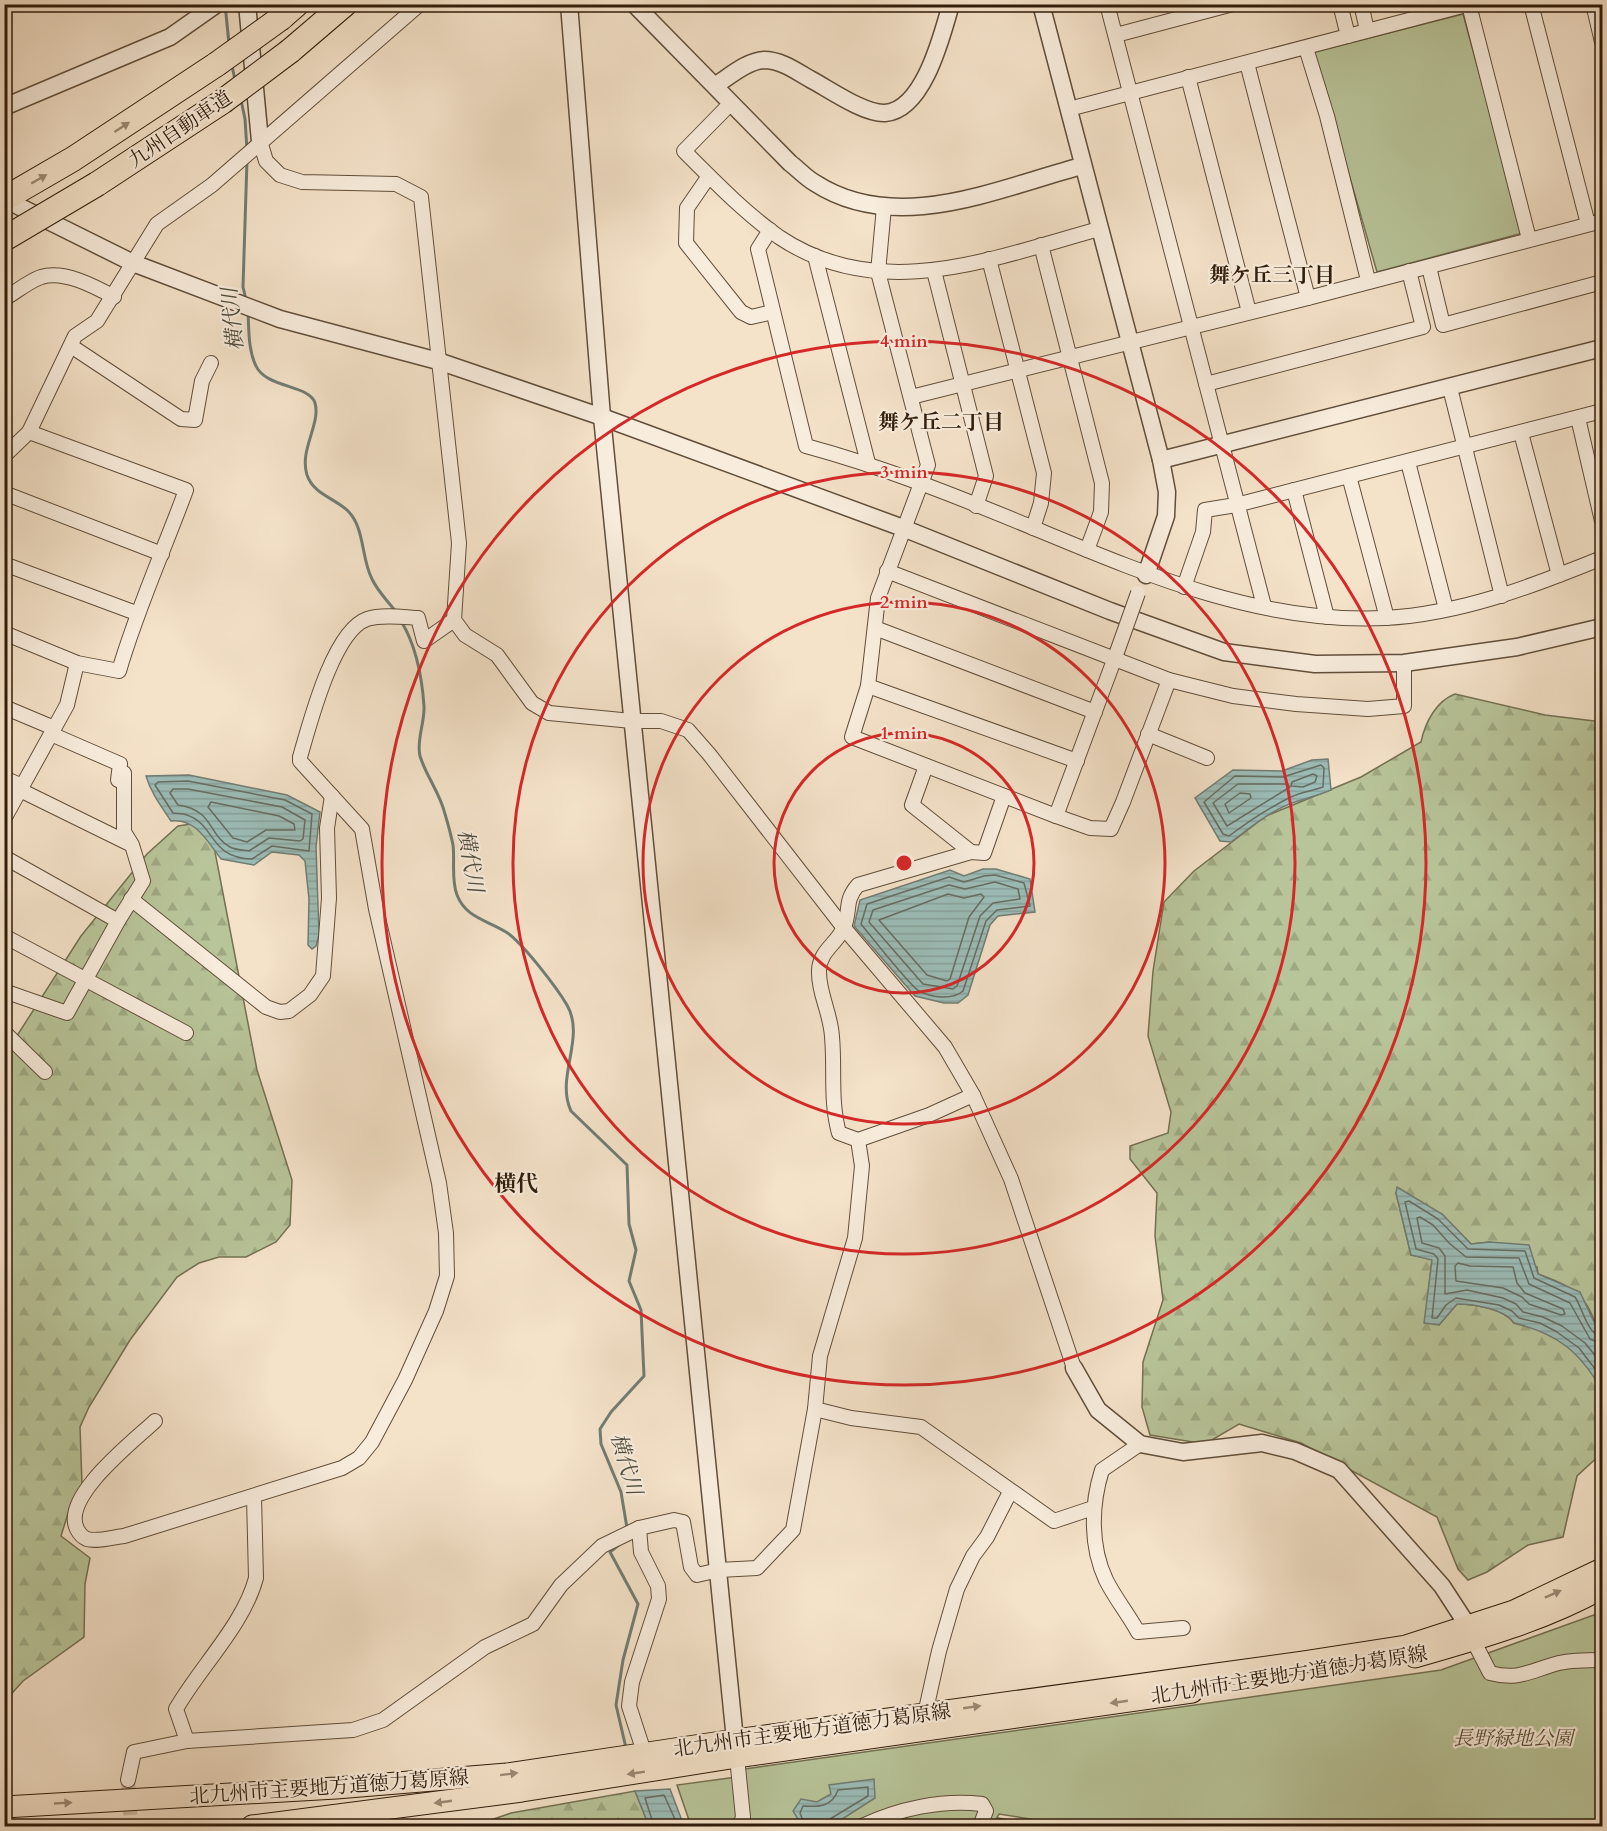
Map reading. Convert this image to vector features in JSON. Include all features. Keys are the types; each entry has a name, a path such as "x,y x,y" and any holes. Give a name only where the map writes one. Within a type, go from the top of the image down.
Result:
{"highway":[{"name":"九州自動車道","path":"4,239 97,184 222,102 290,51 345,4"},
{"name":"九州自動車道","path":"4,199 73,159 217,64 289,11"}],"main road":[{"name":"北九州市主要地方道徳力葛原線","path":"252,1827 522,1791 736,1748 925,1714 1315,1660 1470,1634 1602,1569"},
{"name":"北九州市主要地方道徳力葛原線","path":"4,1807 336,1788 507,1774 736,1748 1409,1659 1470,1634 1578,1601 1602,1588"}],"street":[{"path":"4,107 170,37 217,4"},
{"path":"248,4 260,141 266,161 280,175 302,182 396,184 421,197 459,543 454,620 465,635 497,655 532,703 549,713 632,721 661,721 688,730 844,928 945,1047 974,1095 1011,1179 1074,1368 1098,1410 1140,1444 1183,1452 1262,1443 1295,1451 1339,1470 1442,1586 1490,1673 1507,1677 1526,1675 1561,1663 1602,1660"},
{"path":"400,4 401,22"},
{"path":"4,456 29,432 75,336 97,321 114,297 157,224 212,185 420,4"},
{"path":"569,4 602,417 719,1570 743,1817 740,1827"},
{"path":"634,4 716,85 731,103 815,183 846,198 884,207 927,207 957,201 1082,166"},
{"path":"716,85 754,62 776,61 857,105 885,113 898,109 912,99 923,85 951,4"},
{"path":"1041,4 1161,459 1167,492 1166,516 1146,575 1056,816"},
{"path":"1107,4 1192,327 1236,506 1264,606"},
{"path":"1116,35 1233,4"},
{"path":"1340,4 1348,36"},
{"path":"1361,4 1367,30"},
{"path":"1531,4 1588,224"},
{"path":"1593,4 1602,42"},
{"path":"1069,109 1470,5 1529,239"},
{"path":"1306,48 1327,116 1368,280"},
{"path":"1247,63 1308,298"},
{"path":"1188,77 1249,312"},
{"path":"731,103 684,151 770,230 815,256 857,270 905,274 934,271 989,259 1099,229"},
{"path":"709,176 687,208 686,243 741,312 751,317 773,312"},
{"path":"4,199 132,263 280,319 438,361 602,417 903,528 1110,611 1224,652 1316,664 1404,663 1517,647 1602,627"},
{"path":"884,207 878,272 928,465 878,598 868,686 852,737 1056,816 1090,828 1111,829 1168,680"},
{"path":"911,397 1308,298 1368,280 1429,267 1602,221"},
{"path":"770,230 758,249 806,446 868,463 1146,575 1264,606 1327,617 1387,618 1502,597 1602,558"},
{"path":"1041,245 1071,358 1102,490 1101,512 1087,550"},
{"path":"815,256 868,463"},
{"path":"989,259 1044,473 1041,503 1033,528"},
{"path":"1429,267 1443,325 1602,282"},
{"path":"934,271 986,476 976,506"},
{"path":"1206,384 1423,327 1409,271"},
{"path":"4,299 40,277 56,275 90,284 114,297"},
{"path":"71,346 182,419 195,420 202,381 211,363"},
{"path":"1161,459 1602,348"},
{"path":"1450,388 1502,597"},
{"path":"1184,586 1203,532 1205,510 1236,506 1602,411"},
{"path":"1578,418 1602,521"},
{"path":"4,633 77,663 119,671 136,614 186,490 29,432"},
{"path":"1521,433 1559,575"},
{"path":"1408,462 1446,609"},
{"path":"1349,476 1387,618"},
{"path":"1294,490 1327,617"},
{"path":"4,493 162,554"},
{"path":"4,564 136,614"},
{"path":"887,571 1115,656 1168,680 1233,696 1296,705 1368,709 1404,706 1404,663"},
{"path":"155,1421 101,1472 76,1504 73,1520 80,1534 88,1539 124,1536 342,1468 359,1458 372,1442 405,1380 436,1311 447,1276 446,1233 439,1183 376,909 365,841 356,820 300,761 300,757 320,692 343,640 351,628 368,619 418,618 424,641 454,620"},
{"path":"875,628 1095,712"},
{"path":"4,819 67,705 77,663"},
{"path":"868,686 1077,760"},
{"path":"4,707 120,764 124,832 132,845 143,881 67,1013 4,991"},
{"path":"1148,734 1208,758"},
{"path":"926,766 912,805 971,852"},
{"path":"4,778 132,845"},
{"path":"131,899 266,1007 280,1012 289,1011 310,995 323,976 329,898 327,828 332,796"},
{"path":"974,1095 929,1115 858,1140 839,1132 833,1110 832,1036 819,967 825,950 844,928 849,895 858,885 971,852 984,853 1004,796"},
{"path":"4,857 118,921"},
{"path":"4,936 87,978 186,1033"},
{"path":"7,1037 45,1072"},
{"path":"128,1780 134,1752 188,1741 353,1730 383,1720 485,1647 533,1624 561,1585 602,1546 639,1528 674,1520 683,1522 691,1568 697,1575 719,1570 757,1568 793,1530 816,1409 820,1356 855,1238 862,1166 858,1140"},
{"path":"816,1409 851,1418 921,1427 1054,1521 1093,1508"},
{"path":"1140,1444 1102,1470 1093,1508 1097,1560 1107,1582 1138,1632 1183,1628"},
{"path":"925,1714 939,1651 957,1589 1010,1492"},
{"path":"188,1741 176,1709 239,1616 256,1578 254,1497"},
{"path":"639,1528 641,1552 658,1586 659,1599 632,1682 629,1706 642,1746"},
{"path":"862,1827 885,1815 957,1801 982,1804 986,1811 980,1827"}],"green space":[{"path":"1463,14 1523,233 1377,272 1314,52"},
{"path":"1455,694 1545,715 1602,722 1602,1333 1586,1304 1577,1293 1538,1274 1537,1267 1490,1242 1471,1244 1442,1214 1396,1193 1411,1255 1432,1259 1426,1313 1439,1325 1457,1304 1480,1306 1504,1314 1514,1323 1538,1329 1555,1337 1575,1352 1593,1374 1602,1390 1602,1453 1577,1476 1563,1537 1528,1545 1487,1572 1468,1580 1458,1569 1437,1517 1301,1443 1239,1424 1205,1444 1150,1435 1142,1407 1143,1362 1163,1300 1155,1236 1157,1193 1130,1159 1130,1146 1168,1133 1171,1112 1148,1036 1153,971 1164,902 1194,871 1266,816 1361,777 1421,742 1432,714 1442,702"},
{"path":"202,825 211,831 257,1070 292,1180 290,1225 276,1242 246,1257 219,1257 199,1263 177,1277 130,1340 89,1407 80,1427 82,1485 70,1507 61,1536 90,1558 85,1584 84,1637 23,1681 5,1701 4,1056 81,936 147,854 178,826"},
{"name":"長野緑地公園","path":"1602,1612 1602,1826 1073,1826 999,1814 992,1826 691,1826 677,1785 744,1776 745,1769 1441,1670"},
{"path":"635,1791 649,1826 482,1826 482,1823 511,1813"},
{"path":"998,1818 1026,1823 1026,1826 994,1826"}],"water":[{"path":"1328,759 1331,790 1278,810 1231,842 1220,841 1195,798 1233,770 1282,771 1312,760"},
{"path":"189,775 287,795 320,812 316,847 319,935 316,946 312,949 308,945 309,899 305,861 299,855 272,852 254,865 221,859 206,838 194,827 180,821 171,821 153,794 146,776"},
{"path":"983,869 996,869 1030,879 1035,912 998,916 990,925 968,995 958,1003 944,1003 915,996 854,926 860,900 950,870 964,876"},
{"path":"1397,1187 1442,1214 1471,1244 1490,1242 1529,1245 1538,1274 1580,1292 1602,1333 1602,1390 1585,1365 1566,1346 1543,1333 1514,1323 1504,1314 1480,1306 1457,1304 1439,1325 1424,1323 1432,1260 1411,1255 1396,1193"},
{"path":"874,1779 875,1798 836,1823 802,1826 793,1811 801,1799 817,1802 831,1794 829,1785"},
{"path":"670,1789 684,1826 649,1826 635,1791"}],"waterway":[{"name":"横代川","path":"225,4 229,44"},
{"name":"横代川","path":"232,66 235,80"},
{"name":"横代川","path":"241,100 247,150"},
{"name":"横代川","path":"246,300 243,287 247,160"},
{"name":"横代川","path":"248,312 249,339 256,366 261,373 269,379 305,393 315,403 315,420 306,456 307,475 315,487 348,511 353,518 360,534 372,579 396,612"},
{"name":"横代川","path":"401,621 418,662 424,706 419,744 420,756 443,806 453,845 454,883 457,895 471,914 513,937 548,977 567,1005 572,1018 573,1031 566,1085 571,1111 627,1165 629,1224 636,1250 629,1281 641,1310 644,1376 611,1412 600,1429 601,1444 621,1492 627,1528"},
{"name":"横代川","path":"620,1544 610,1552 638,1604 623,1660 616,1705 626,1748"}],"tunnel":[{"path":"128,1780 131,1826"}],"district":[{"name":"舞ケ丘三丁目","path":"1272,275"},
{"name":"舞ケ丘二丁目","path":"941,422"},
{"name":"横代","path":"516,1184"}]}
